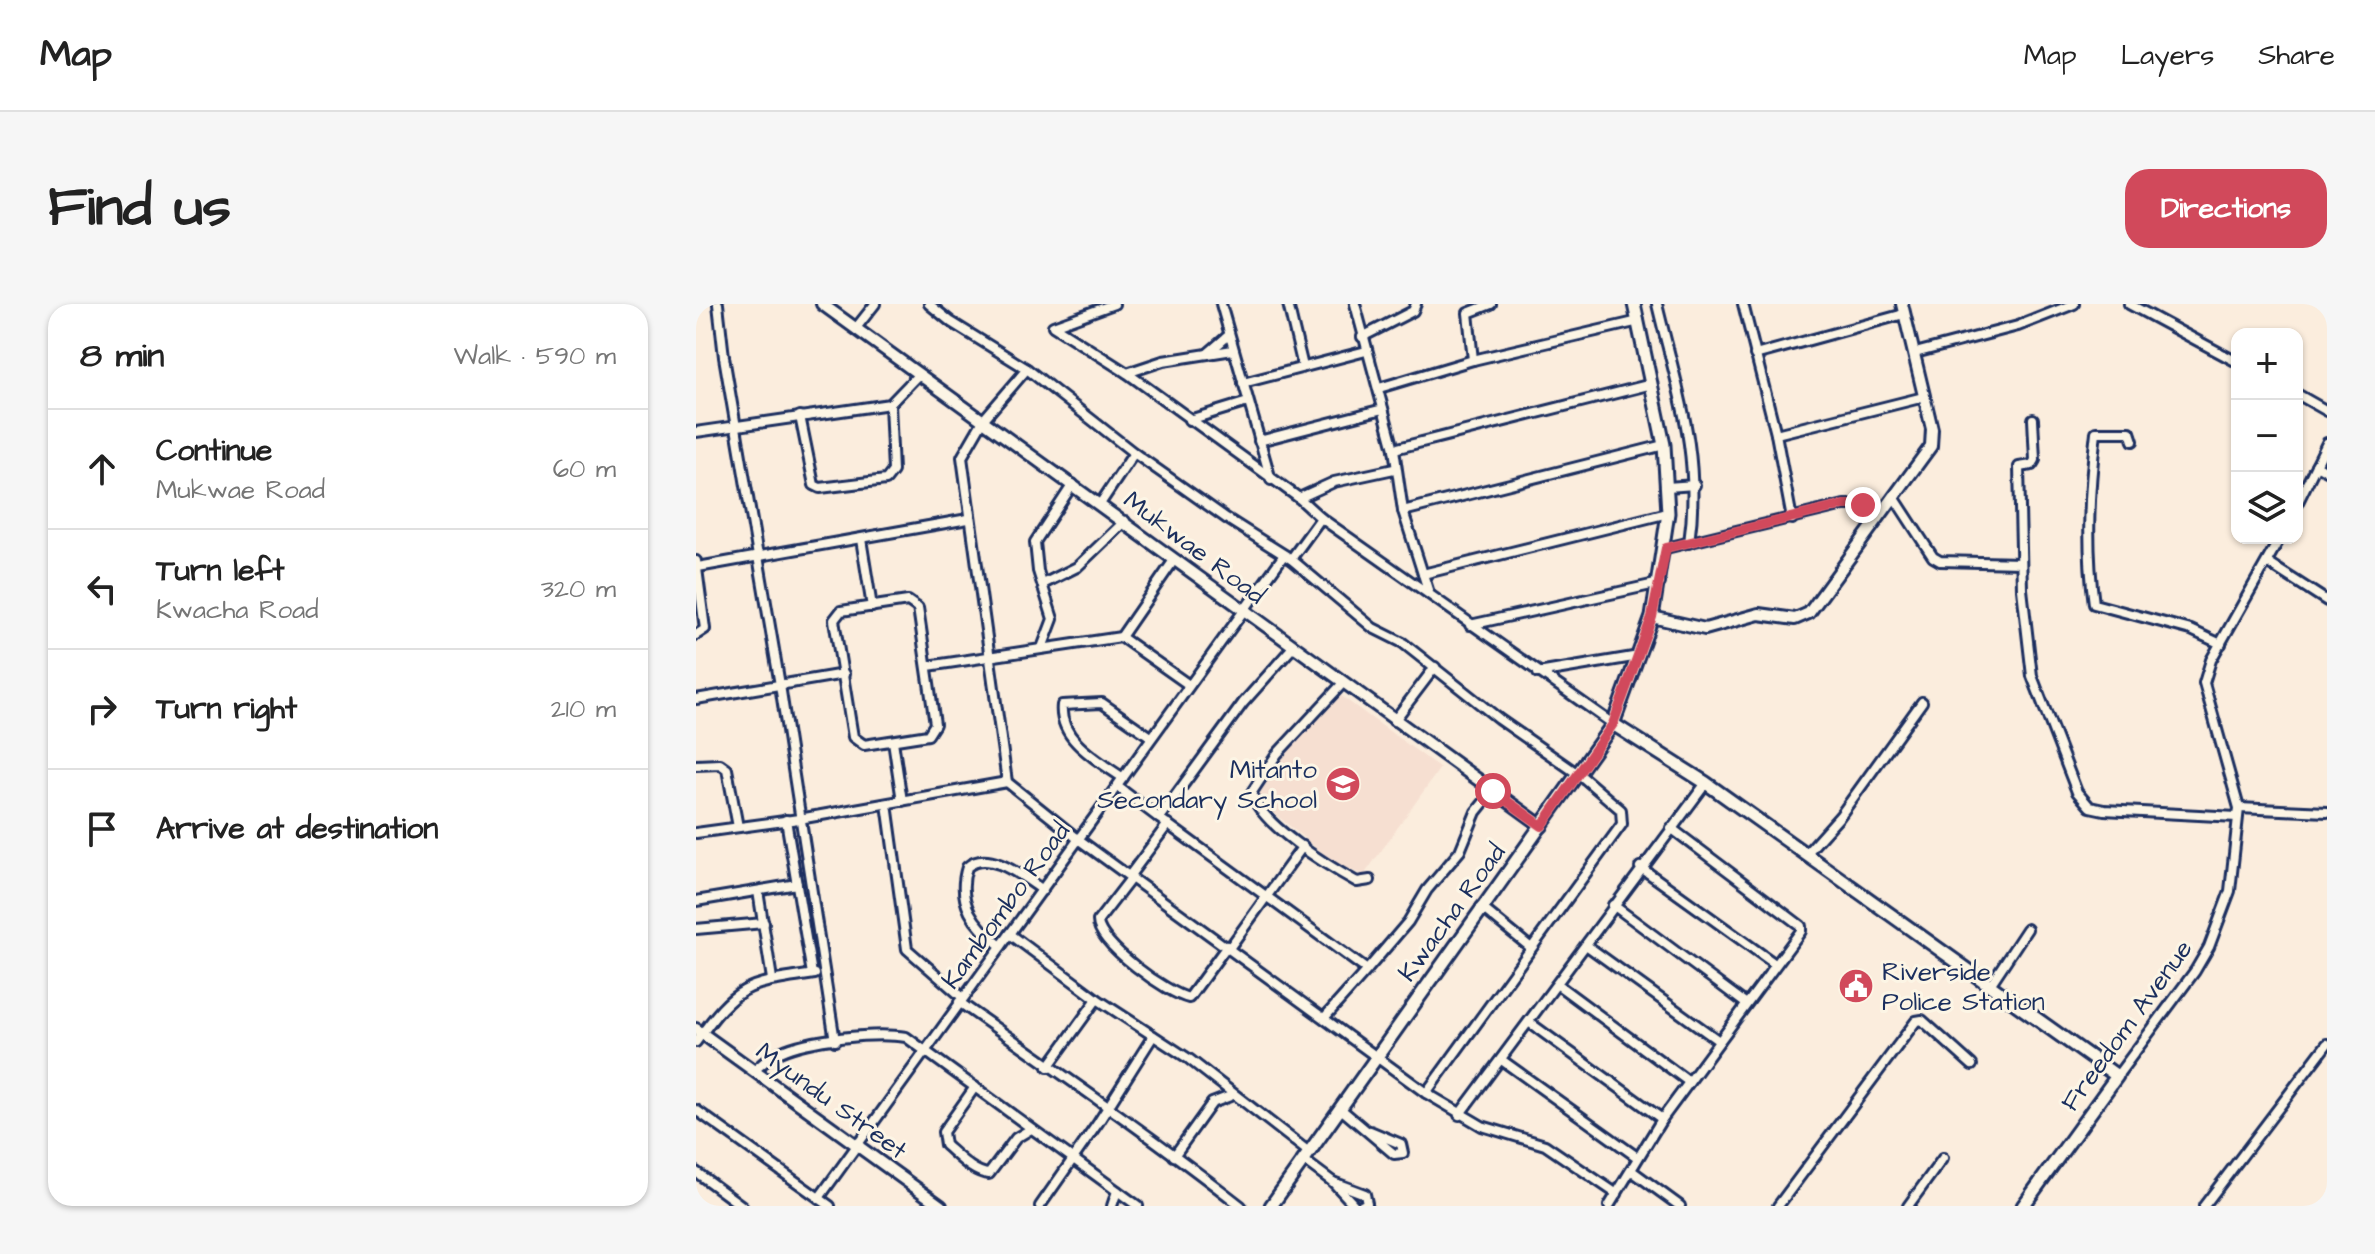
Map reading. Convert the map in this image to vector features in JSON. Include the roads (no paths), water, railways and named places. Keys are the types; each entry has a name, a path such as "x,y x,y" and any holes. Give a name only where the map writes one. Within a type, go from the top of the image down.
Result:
{"main road":[{"name":"Kwacha Road","path":"1271,1206 1342,1110 1375,1055 1613,724 1652,617 1666,548 1668,513 1664,445 1634,304"},
{"path":"1613,724 1706,783 2117,1076"},
{"name":"Freedom Avenue","path":"2023,1206 2117,1076"}],"street":[{"path":"718,304 835,1041"},
{"name":"Mukwae Road","path":"822,304 1542,826"},
{"path":"856,328 875,304"},
{"path":"929,304 960,328 1027,369 1134,453 1287,557 1373,628 1403,643 1499,719 1578,774 1621,810 1624,820 1426,1093"},
{"path":"1114,304 1089,307 1053,326 1127,373 1271,481 1299,498 1321,518 1613,724"},
{"path":"1221,304 1271,481"},
{"path":"1288,304 1303,367"},
{"path":"1355,304 1394,449 1394,469 1403,511 1429,594"},
{"path":"1362,337 1413,311 1416,304"},
{"path":"1473,360 1468,313 1491,304"},
{"path":"1657,304 1687,417 1695,485 1689,543"},
{"path":"1743,304 1776,434 1792,519"},
{"path":"1915,353 2018,326 2074,304"},
{"path":"2129,304 2231,359"},
{"path":"1652,617 1695,629 1767,613 1803,618 1931,446 1932,429 1903,309 1755,355"},
{"path":"1379,388 1473,360 1639,321"},
{"path":"1206,354 1229,335"},
{"path":"1127,373 1163,361 1233,350"},
{"path":"1243,383 1366,351"},
{"path":"1027,369 984,419 962,457 968,519 992,658 1007,782 1078,839 1426,1093 1459,1115 1545,1145 1617,1194"},
{"path":"696,432 890,404 919,374"},
{"path":"1394,449 1652,384"},
{"path":"1776,434 1924,397"},
{"path":"2303,397 2327,411"},
{"path":"1189,420 1248,402"},
{"path":"800,416 814,485 820,488 886,480 893,471 890,404"},
{"path":"1259,441 1383,409"},
{"path":"2033,419 2035,460 2032,465 2019,467 2021,563 2032,676 2083,802 2104,810 2327,812"},
{"path":"2133,441 2130,432 2096,432 2089,497 2088,558 2094,604 2191,630 2221,644"},
{"path":"2303,492 2327,443"},
{"path":"1403,511 1664,445"},
{"path":"1100,504 1134,453"},
{"path":"2316,465 2327,471"},
{"path":"1299,498 1334,482 1394,469"},
{"path":"1042,648 1053,619 1043,584 1036,538 1073,484"},
{"path":"1667,487 1695,485"},
{"path":"1894,497 1933,557 1940,561 2021,563"},
{"path":"1666,548 1854,504 1881,514"},
{"path":"1423,574 1668,513"},
{"name":"Kambombo Road","path":"819,1198 1242,611 1321,518"},
{"path":"696,635 705,629 697,564 968,519"},
{"path":"1043,584 1077,567 1125,521"},
{"path":"861,539 872,607"},
{"name":"Freedom Avenue","path":"2117,1076 2209,947 2230,891 2238,812 2206,698 2208,670 2277,544"},
{"path":"1121,637 1129,620 1152,596 1174,560"},
{"path":"2268,563 2327,601"},
{"path":"1470,625 1660,583"},
{"path":"914,603 928,666 933,730 928,735 864,745 853,737 835,615 872,607 914,603"},
{"path":"928,666 1121,637 1189,685"},
{"path":"1159,818 1243,703 1293,647"},
{"path":"1537,673 1640,656"},
{"path":"1394,721 1435,667"},
{"path":"696,699 844,674"},
{"path":"1343,683 1277,754 1253,786 1254,801 1303,846 1357,882 1370,880"},
{"path":"1806,854 1840,816 1922,702"},
{"path":"1151,737 1102,703 1062,705 1062,714 1073,740 1159,818 1367,970"},
{"path":"893,741 902,801"},
{"path":"696,765 720,764 727,769 738,827"},
{"path":"696,833 799,819 1007,782"},
{"path":"1459,1115 1503,1061 1640,867 1706,783"},
{"path":"1325,1017 1408,922 1427,890 1460,851 1476,812 1493,791"},
{"path":"887,804 907,949 960,1000 1048,1067 1109,1106 1241,1206"},
{"path":"786,820 812,974"},
{"path":"1168,824 1098,921 1100,934 1115,951 1189,998 1303,846"},
{"path":"1609,1206 1662,1119 1801,926 1671,828"},
{"path":"792,854 804,852"},
{"path":"1001,946 969,915 964,888 967,867 983,860 998,864 1043,890"},
{"path":"1640,867 1775,964"},
{"path":"696,901 797,884"},
{"path":"758,891 772,979"},
{"path":"1613,905 1745,1003"},
{"path":"1481,907 1530,947"},
{"path":"696,929 764,923"},
{"path":"1990,985 2027,929"},
{"path":"1010,934 1234,1095 1307,1157 1355,1206"},
{"path":"1586,945 1719,1041"},
{"path":"698,1035 739,990 772,979 823,972"},
{"path":"1558,985 1689,1082"},
{"path":"1048,1067 1097,999"},
{"path":"1778,1206 1916,1021 1922,1020 1972,1065"},
{"path":"1530,1023 1662,1119"},
{"name":"Myundu Street","path":"698,1035 754,1071 941,1206"},
{"path":"754,1071 780,1051 835,1041 893,1035 906,1037 1138,1206"},
{"path":"1040,1206 1153,1036"},
{"path":"2204,1206 2327,1044"},
{"path":"1503,1061 1637,1157"},
{"path":"975,1087 943,1132 945,1145 963,1160 982,1174 989,1174 1016,1138 1031,1129"},
{"path":"1174,1156 1212,1103 1234,1095"},
{"path":"696,1110 830,1206"},
{"path":"1342,1110 1370,1131"},
{"path":"1908,1206 1943,1158"},
{"path":"1632,1171 1680,1206"},
{"path":"696,1172 742,1206"},
{"path":"1333,1182 1346,1184 1365,1194 1367,1203 1361,1206"},
{"path":"1112,1206 1117,1191"}],"place":[{"name":"Mitanto Secondary School","path":"1343,784"},
{"name":"Riverside Police Station","path":"1856,986"}]}
